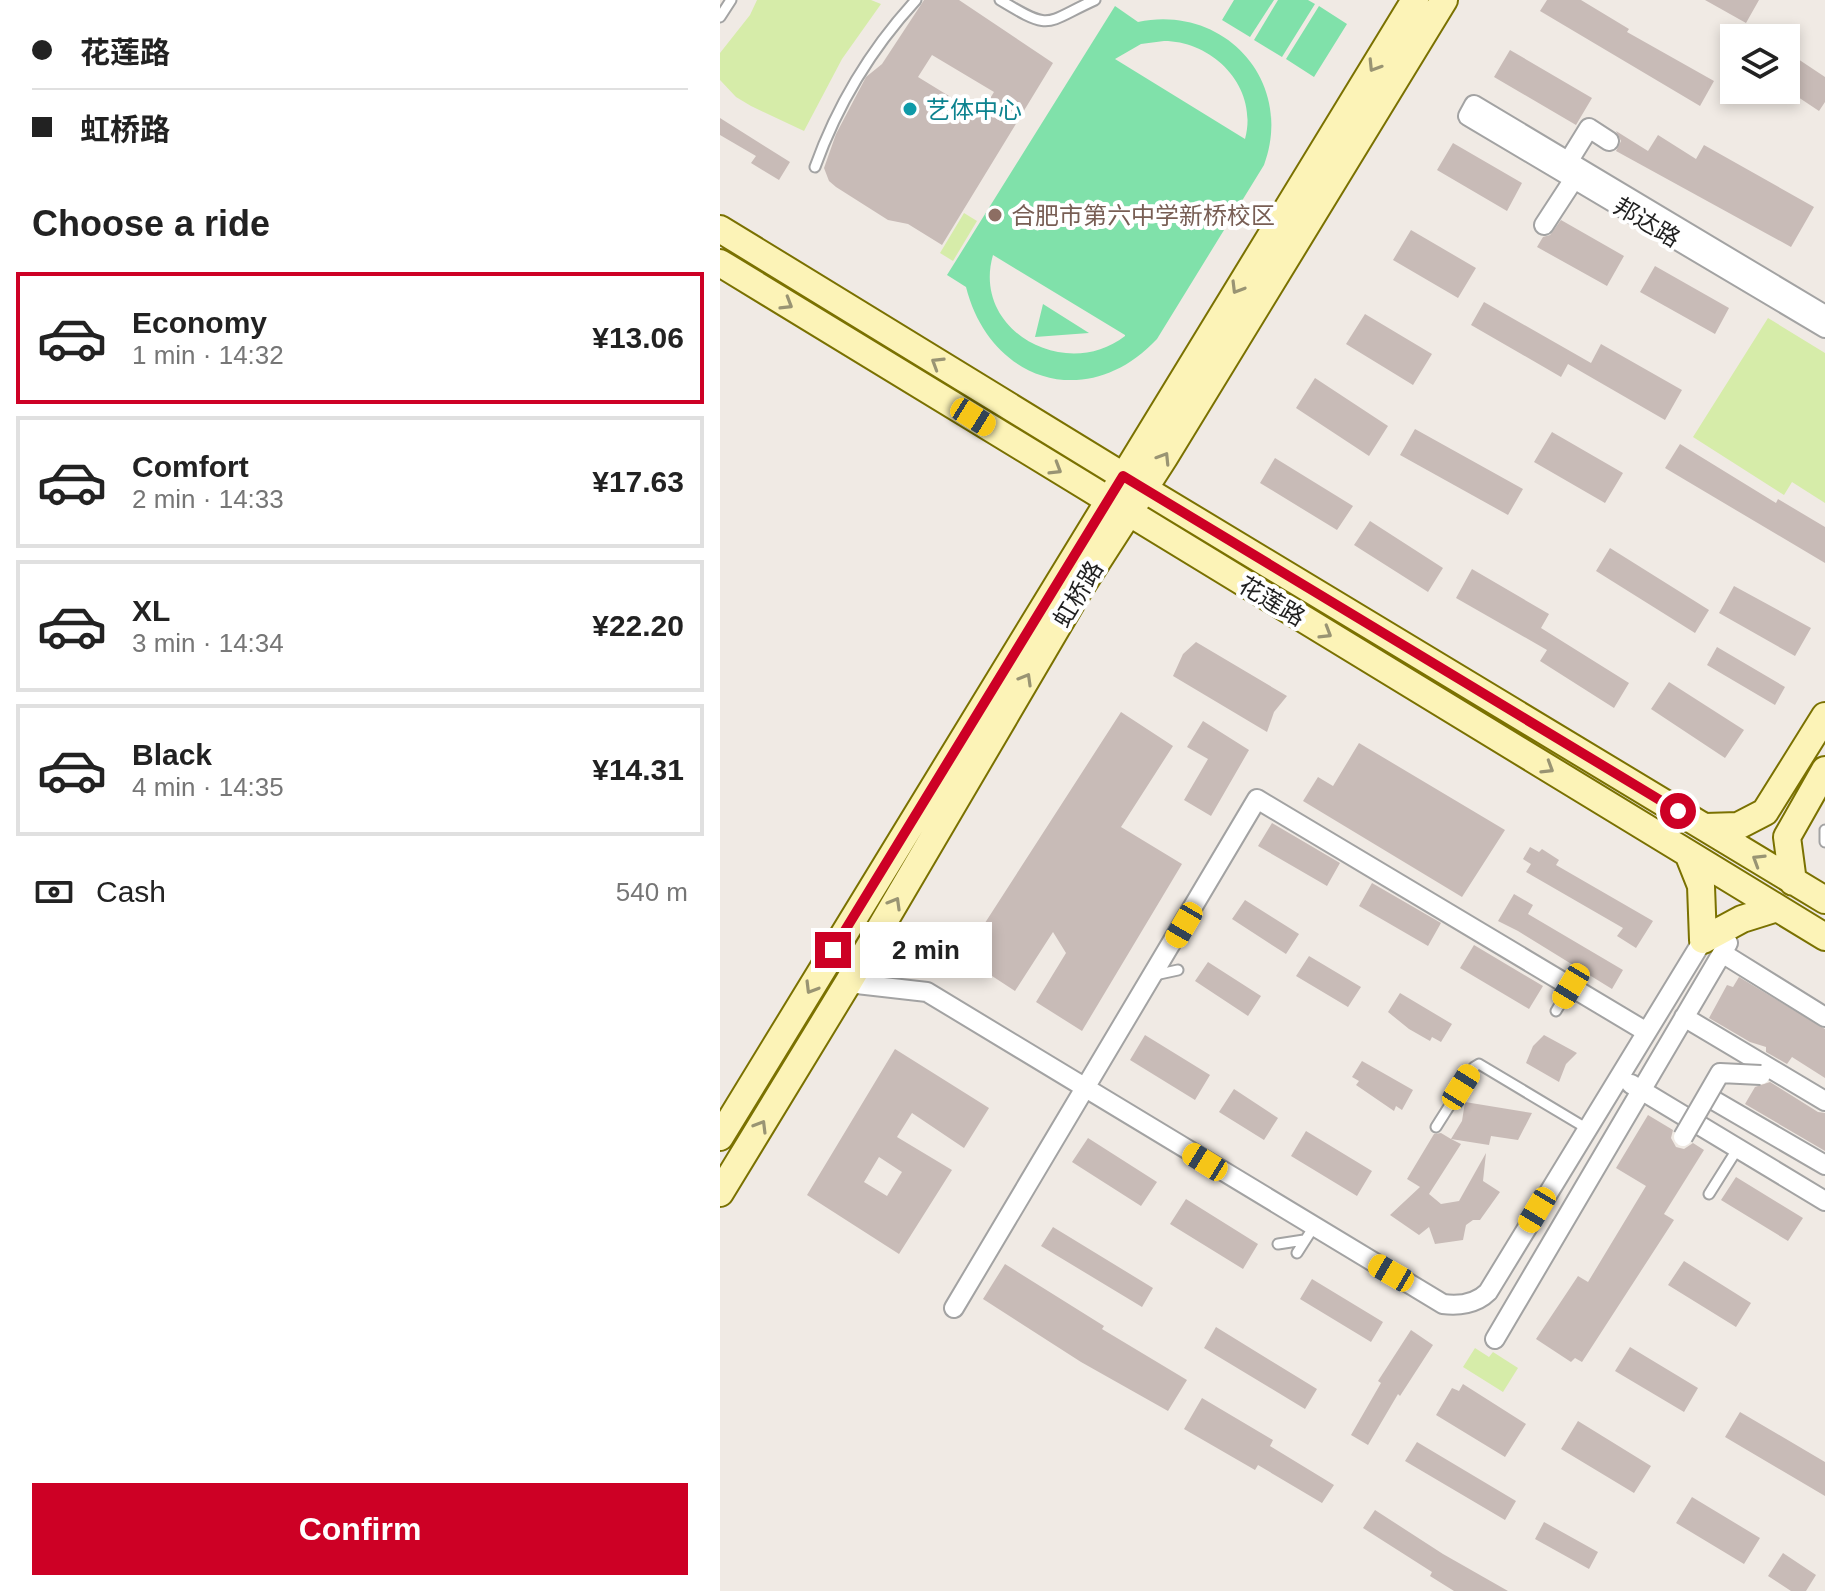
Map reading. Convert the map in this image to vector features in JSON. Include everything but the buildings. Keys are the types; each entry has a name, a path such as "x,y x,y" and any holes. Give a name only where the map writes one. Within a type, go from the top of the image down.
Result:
{"main road":[{"name":"虹桥路","path":"720,1137 1134,483 1415,0"},
{"name":"虹桥路","path":"1181,405 1444,0"},
{"name":"花莲路","path":"720,229 1825,900"},
{"name":"花莲路","path":"720,263 1825,937"},
{"path":"1022,448 1037,424"},
{"path":"1209,562 1224,537"},
{"name":"虹桥路","path":"720,1193 848,983 1070,583"},
{"path":"1705,827 1738,826 1765,812 1825,716"},
{"path":"1793,882 1787,837 1825,770"},
{"path":"1689,856 1718,945"},
{"path":"1718,945 1742,919 1777,908"}],"street":[{"name":"邦达路","path":"1471,110 1825,328"},
{"path":"1544,225 1589,128 1609,141"},
{"name":"邦达路","path":"1571,170 1825,315"},
{"path":"954,1308 1257,799 1645,1031"},
{"path":"848,983 927,992 1085,1089 1308,1234 1443,1304 1474,1301 1488,1292 1645,1031 1718,945"},
{"path":"1718,945 1825,1017"},
{"path":"1495,1339 1684,1017 1718,945"},
{"path":"1684,1017 1825,1101"},
{"path":"1683,1137 1720,1073 1761,1075"},
{"path":"1618,1076 1825,1201"},
{"path":"1715,1101 1825,1165"}],"lane":[{"path":"720,17 731,0"},
{"path":"815,167 835,114 851,84 879,43 916,0"},
{"path":"1000,0 1045,23 1057,21 1095,0"},
{"path":"1825,830 1825,842"},
{"path":"1155,975 1178,970"},
{"path":"1556,1011 1571,986"},
{"path":"1436,1127 1474,1067 1479,1064 1586,1128"},
{"path":"1709,1194 1738,1148"},
{"path":"1278,1244 1308,1234"},
{"path":"1297,1253 1308,1234"}],"green space":[{"path":"757,0 871,0 881,4 842,59 804,131 736,97 720,80 720,53 750,15"},
{"path":"1234,0 1274,0 1250,37 1222,20"},
{"path":"1278,0 1308,0 1315,4 1282,57 1254,40"},
{"path":"1115,6 1138,22 1169,20 1198,25 1224,37 1245,55 1260,78 1269,105 1271,134 1264,165 1157,339 1130,362 1101,375 1073,380 1045,376 1019,365 996,346 978,320 966,287 947,275","holes":["1164,41 1199,49 1228,70 1245,102 1248,120 1245,139 1115,59 1141,44","993,255 1125,335 1125,336 1101,349 1076,353 1052,351 1029,341 1010,326 996,306 990,282"]},
{"path":"1319,6 1347,24 1314,77 1286,59"},
{"path":"964,213 977,221 953,261 940,253"},
{"path":"1043,304 1089,333 1035,337"},
{"path":"1768,318 1825,353 1825,503 1792,482 1784,495 1693,437"},
{"path":"1475,1348 1489,1357 1493,1352 1518,1368 1503,1392 1463,1367"}],"place":[{"name":"艺体中心","path":"910,109"},
{"name":"合肥市第六中学新桥校区","path":"995,215"}],"route":[{"path":"833,950 1123,476 1678,811"}]}
